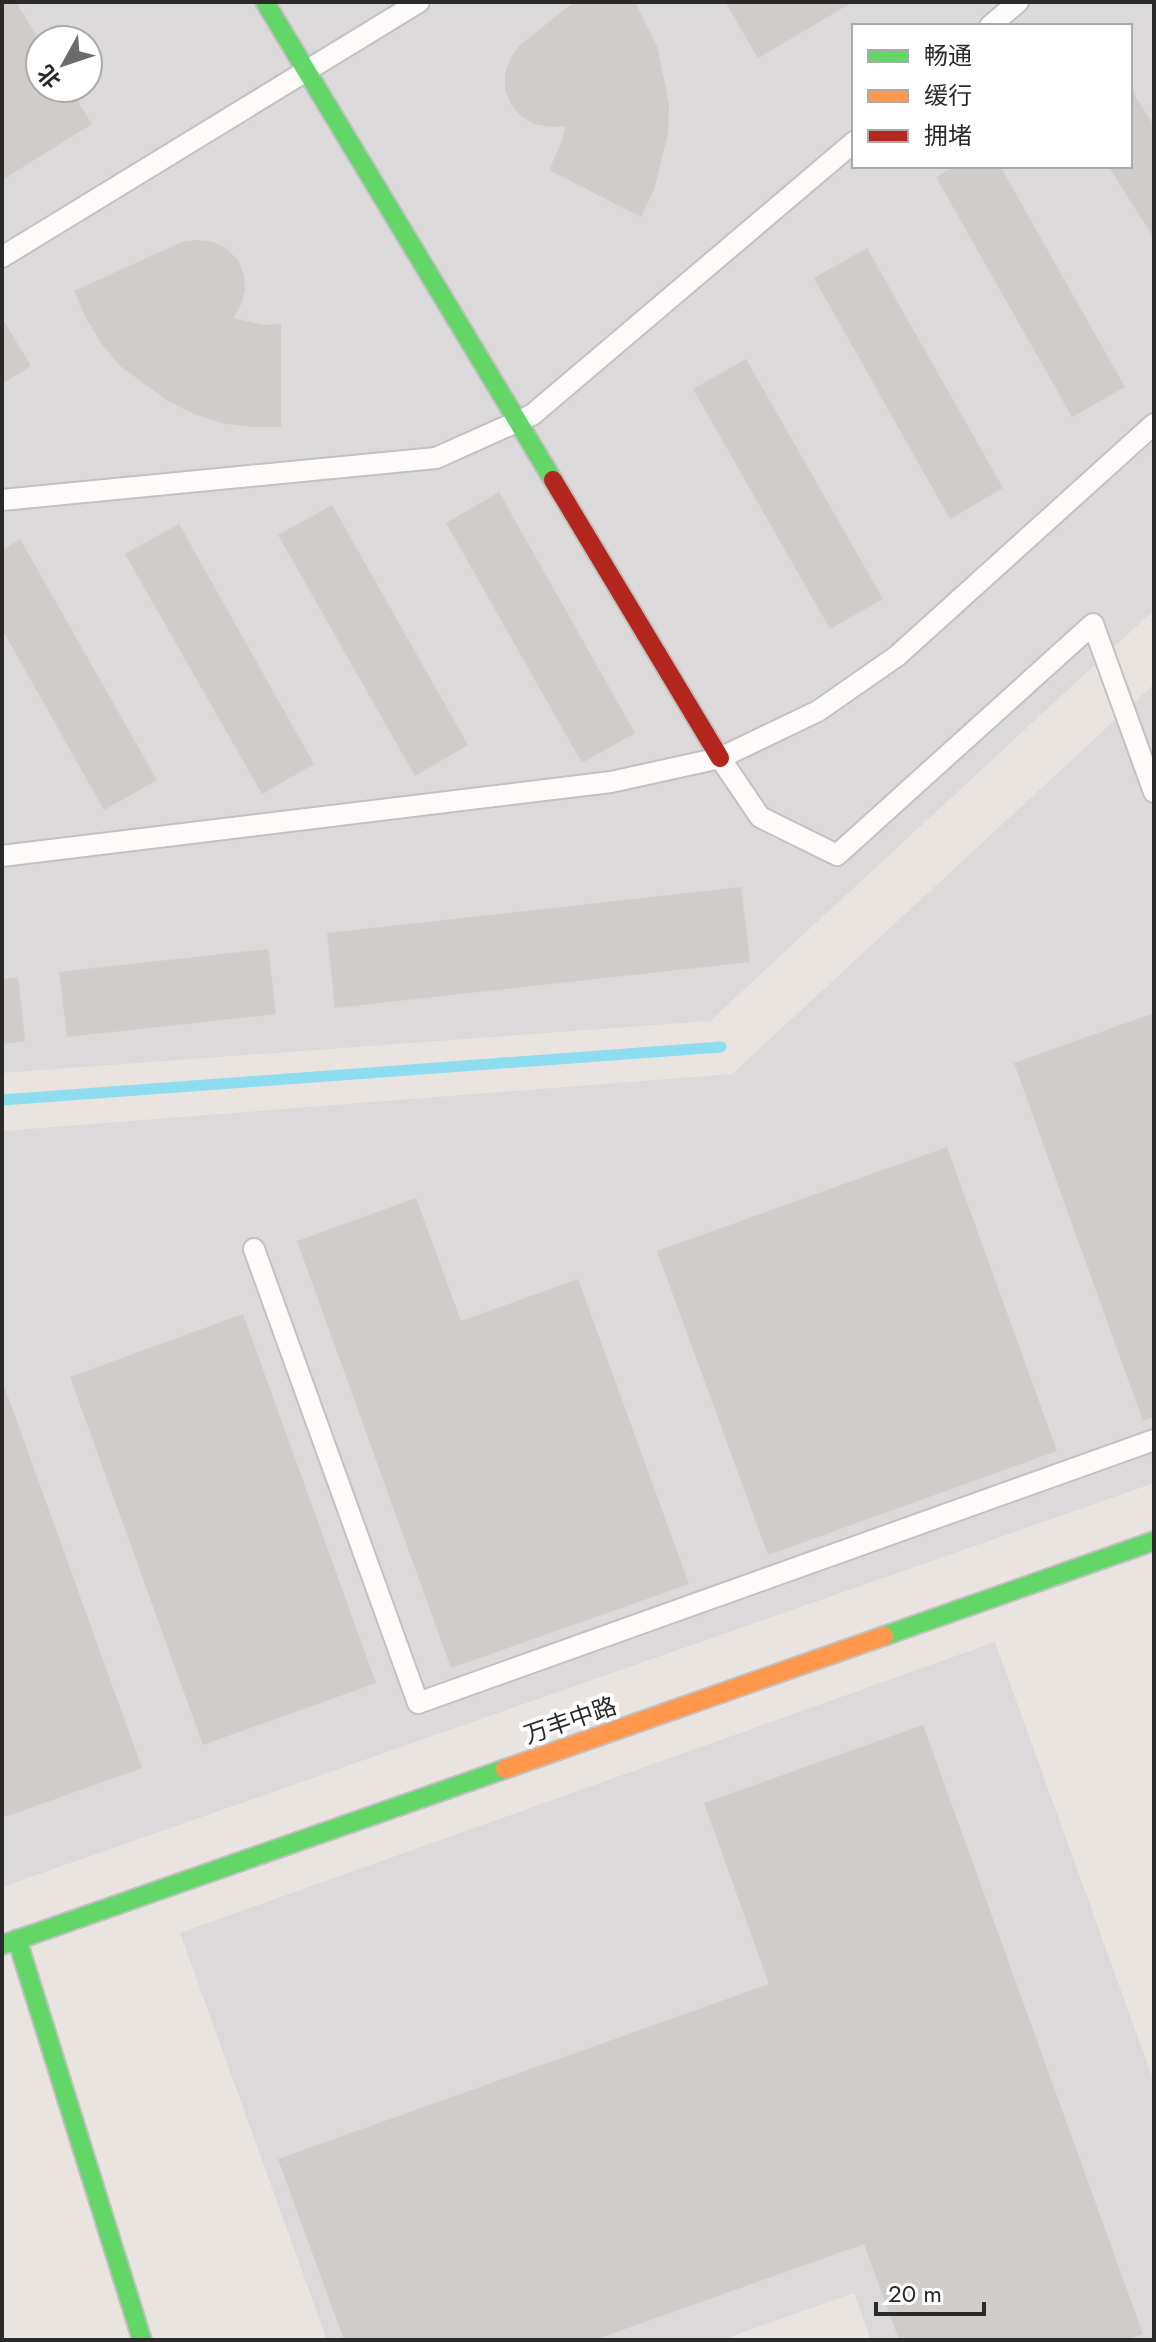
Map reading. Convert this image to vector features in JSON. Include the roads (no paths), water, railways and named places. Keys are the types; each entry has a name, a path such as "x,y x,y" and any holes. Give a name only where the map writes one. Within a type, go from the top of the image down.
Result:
{"street":[{"path":"265,2 720,758"},
{"name":"万丰中路","path":"10,1942 1154,1541"},
{"path":"10,1942 142,2340"}],"lane":[{"path":"2,257 419,2"},
{"path":"992,24 1018,2"},
{"path":"2,500 436,458 518,422 544,405 852,144"},
{"path":"2,856 611,782 720,758 818,711 897,656 1154,424"},
{"path":"720,758 760,817 837,855 1093,624 1154,792"},
{"path":"254,1249 418,1703 1154,1440"}],"waterway":[{"path":"2,1100 721,1047"}]}
